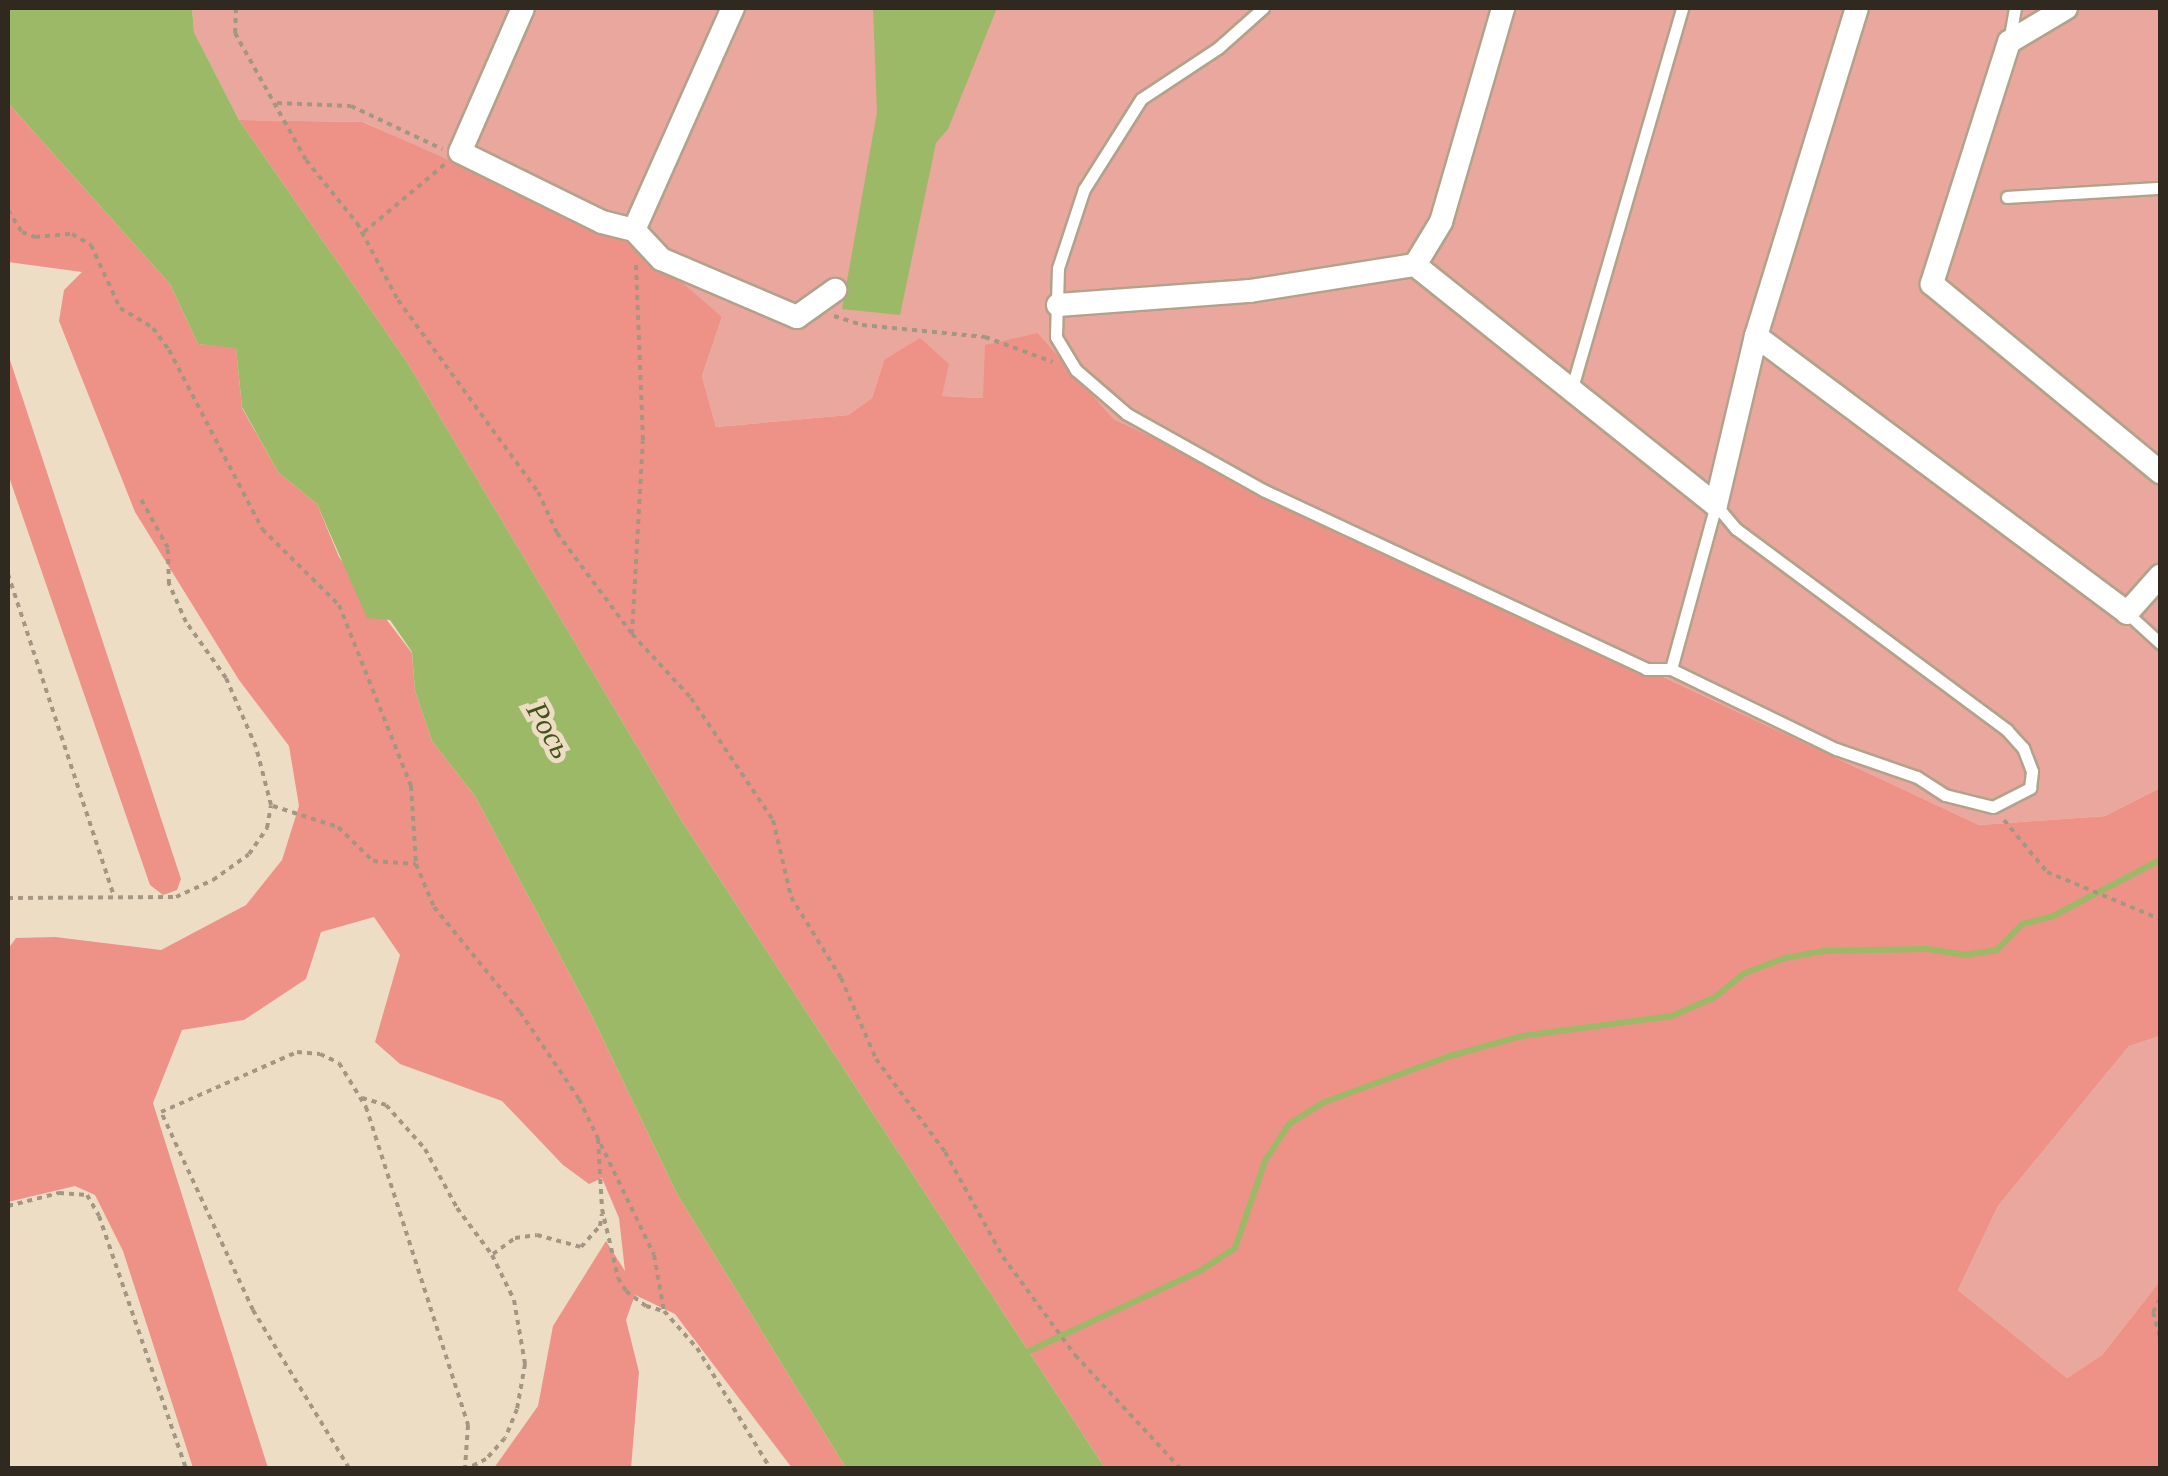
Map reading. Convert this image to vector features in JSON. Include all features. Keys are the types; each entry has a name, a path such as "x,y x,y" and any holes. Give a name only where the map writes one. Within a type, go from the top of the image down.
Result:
{"street":[{"path":"524,8 460,152 602,222 634,230 661,259 797,317 835,290"},
{"path":"634,230 733,8"},
{"path":"1415,265 1441,222 1502,8"},
{"path":"1058,306 1250,291 1415,265 1716,505 1756,336 1857,8"},
{"path":"2066,8 2009,42 1932,284 2160,472"},
{"path":"1756,336 2127,614 2160,576"}],"lane":[{"path":"1262,8 1218,48 1141,98 1084,190 1058,268 1056,336 1076,370 1127,414 1263,490 1431,572 1646,669 1671,670 1836,749 1917,777 1945,795 1992,808 2030,788 2032,771 2023,748 2007,730 1736,528 1716,505"},
{"path":"1571,391 1682,8"},
{"path":"2009,42 2015,8"},
{"path":"2007,197 2160,188"},
{"path":"1671,670 1716,505"},
{"path":"2127,614 2160,643"}],"path":[{"path":"236,8 235,33 306,160 362,233 398,300 538,492 557,533 632,634 691,698 773,820 791,897 841,978 876,1059 946,1152 1003,1256 1075,1355 1180,1468"},
{"path":"277,103 350,106 431,148 460,152"},
{"path":"362,233 460,152"},
{"path":"8,210 22,232 36,237 72,234 91,245 120,308 153,328 169,350 262,529 339,605 411,786 416,864 434,907 520,1012 598,1134 654,1255 664,1311 697,1348 770,1468"},
{"path":"632,634 643,440 634,230"},
{"path":"810,308 862,325 984,338 1076,370"},
{"path":"8,898 176,897 213,880 249,854 267,828 271,805 256,747 226,678 186,622 169,584 168,548 141,499"},
{"path":"8,574 114,897"},
{"path":"271,805 338,827 373,861 416,864"},
{"path":"1992,808 2048,872 2160,919"},
{"path":"349,1468 253,1310 161,1112 297,1052 320,1054 339,1063 362,1098 468,1425 467,1468 486,1459 505,1438 517,1409 525,1364 514,1300 492,1255 457,1208 424,1150 386,1106 362,1098"},
{"path":"598,1134 602,1210 612,1260 626,1292 646,1306 664,1311"},
{"path":"8,1206 58,1193 87,1195 99,1216 186,1468"},
{"path":"492,1255 515,1238 537,1235 582,1247 600,1226 602,1210"},
{"path":"2160,1299 2152,1312 2160,1338"}],"shaded area":[{"path":"192,8 2160,8 2160,788 2105,816 1979,825 1112,419 1038,333 983,398 942,396 884,360 872,398 848,415 716,427 702,376 722,317 428,152 364,122 239,120 194,32"},
{"path":"8,103 170,284 198,344 236,347 242,408 278,472 317,504 339,557 412,653 415,691 432,741 475,796 591,1014 677,1194 846,1468 792,1468 675,1314 635,1295 626,1320 639,1372 631,1468 494,1468 538,1406 553,1326 606,1241 625,1271 619,1218 602,1178 589,1184 563,1165 502,1101 400,1064 375,1042 400,955 374,917 321,932 306,979 244,1020 182,1030 153,1103 268,1468 193,1468 123,1251 95,1195 75,1186 8,1202 8,949 16,938 55,937 161,950 246,905 282,860 299,806 289,746 239,680 135,512 59,321 64,290 82,272 8,262"},
{"path":"239,120 363,122 636,243 722,317 702,376 716,427 848,415 872,398 884,360 920,338 949,364 942,396 983,398 985,345 1038,333 1113,419 1979,825 2105,816 2160,788 2160,1036 2129,1046 1998,1206 1958,1290 2067,1378 2102,1355 2160,1281 2160,1468 1105,1468 683,823 407,362"},
{"path":"8,354 181,879 177,890 163,895 150,885 8,474"},
{"path":"2160,1036 2160,1281 2102,1355 2067,1378 1958,1290 1998,1206 2129,1046"}],"water":[{"name":"Рось","path":"8,8 192,8 194,32 239,120 407,362 683,823 1105,1468 846,1468 677,1194 591,1014 475,796 432,741 415,691 412,652 390,620 367,618 317,504 278,472 242,407 236,348 198,344 170,284 8,103"},
{"path":"873,8 997,8 948,129 936,143 900,315 842,309 877,112"}],"waterway":[{"path":"1029,1351 1200,1271 1235,1248 1265,1161 1289,1124 1322,1103 1450,1056 1522,1036 1672,1016 1715,997 1745,973 1785,958 1824,951 1928,949 1965,955 1997,950 2022,924 2051,917 2160,860"}]}
